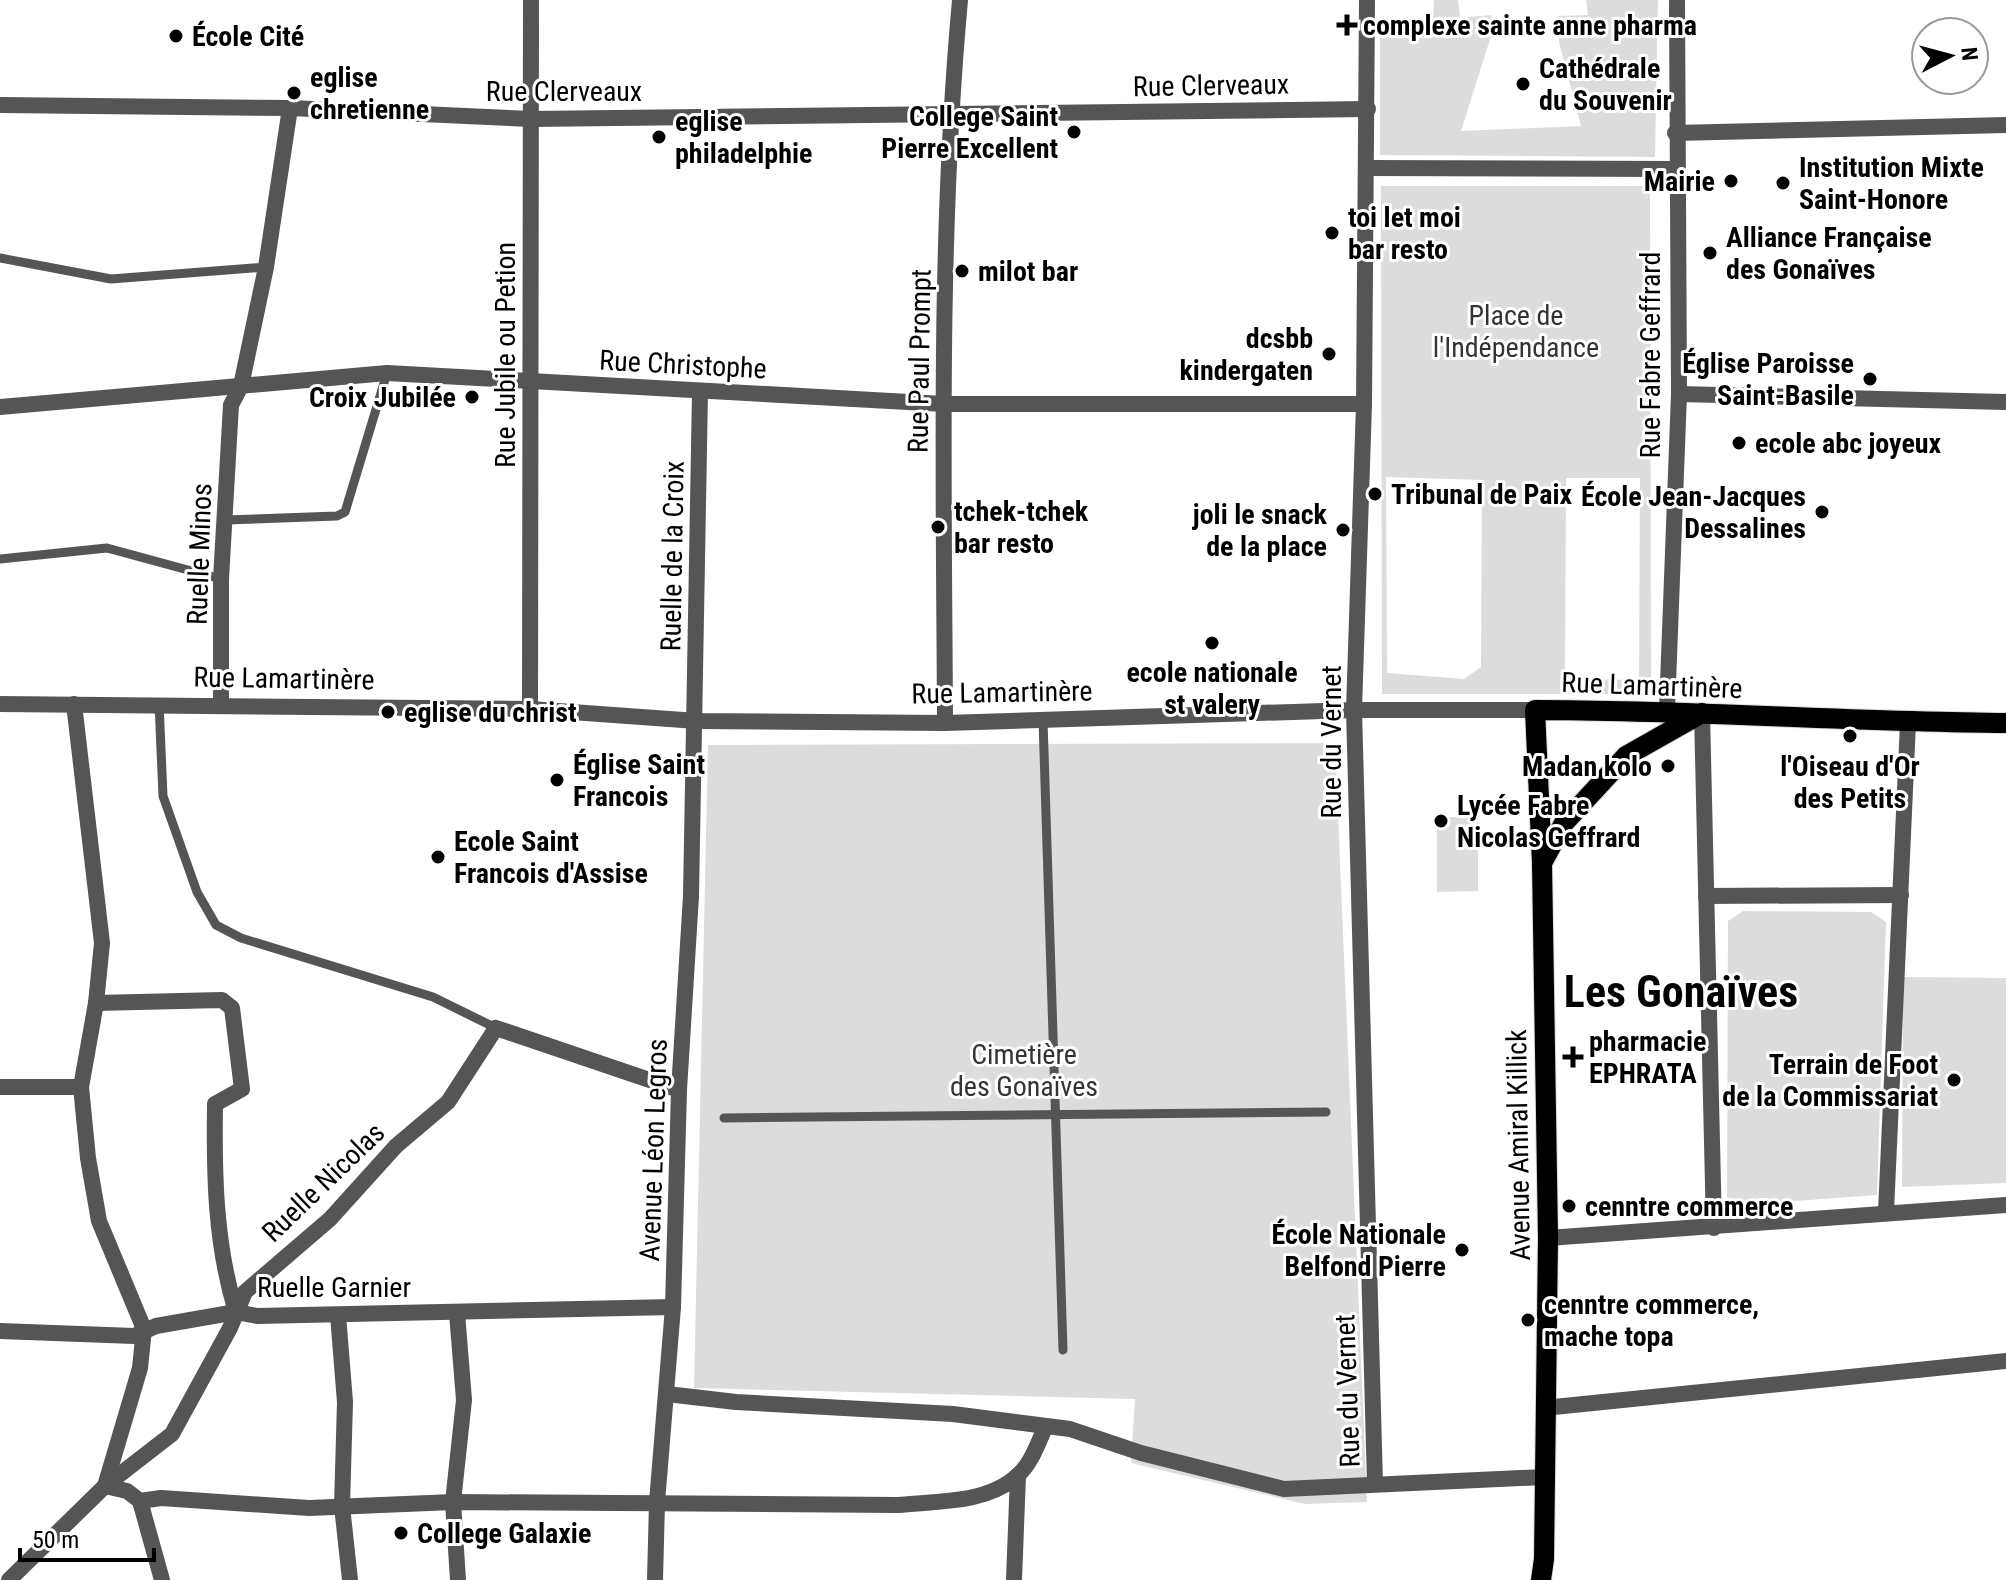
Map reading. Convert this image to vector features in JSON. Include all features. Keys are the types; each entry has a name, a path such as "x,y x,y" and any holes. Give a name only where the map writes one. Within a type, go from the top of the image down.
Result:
{"main road":[{"name":"Rue Lamartinère","path":"1535,710 1667,710 1908,723 2006,723"},
{"name":"Avenue Amiral Killick","path":"1535,710 1542,863 1548,1238 1543,1580"},
{"path":"1542,863 1564,823 1626,756 1702,713"}],"street":[{"name":"Rue Jubile ou Petion","path":"530,709 531,0"},
{"name":"Rue Paul Prompt","path":"945,723 944,404 949,113 960,0"},
{"name":"Rue du Vernet","path":"1367,0 1364,404 1354,710 1375,1484"},
{"name":"Rue Fabre Geffrard","path":"1667,710 1679,394 1675,169 1677,0"},
{"name":"Rue Clerveaux","path":"0,105 290,108 531,119 1368,109"},
{"path":"241,386 266,267 290,108"},
{"path":"1675,133 2006,125"},
{"path":"1368,168 1675,169"},
{"name":"Rue Christophe","path":"0,407 387,373 944,404 1364,404"},
{"name":"Ruelle Minos","path":"221,706 221,579 231,405 241,386"},
{"name":"Ruelle de la Croix","path":"697,721 700,392"},
{"path":"1679,394 2006,402"},
{"name":"Rue Lamartinère","path":"0,704 159,703 530,709 697,721 945,723 1354,710 1535,710"},
{"path":"74,704 102,943 96,1003 81,1087 99,1221 144,1329 140,1368 105,1486 127,1491 140,1501 342,1506 453,1502 898,1505 987,1493 1018,1475"},
{"path":"1702,713 1714,1228"},
{"name":"Avenue Léon Legros","path":"655,1580 657,1502 673,1307 679,1090 697,721"},
{"path":"1886,1212 1908,723"},
{"path":"1706,896 1901,895"},
{"path":"96,1003 222,1000 232,1008 242,1089 215,1104 214,1196 226,1282 236,1312"},
{"path":"496,1028 679,1090"},
{"name":"Ruelle Nicolas","path":"9,1580 105,1486 172,1434 245,1292 330,1219 396,1146 448,1102 496,1028"},
{"path":"0,1087 81,1087"},
{"path":"1548,1238 2006,1205"},
{"name":"Ruelle Garnier","path":"0,1331 134,1336 144,1329 236,1312 257,1316 673,1307"},
{"path":"457,1313 464,1400 453,1502 458,1580"},
{"path":"338,1315 345,1402 342,1506 350,1580"},
{"path":"1544,1408 2006,1361"},
{"path":"667,1394 736,1402 953,1414 1070,1429 1141,1453 1284,1489 1544,1477"},
{"path":"1014,1580 1018,1475 1046,1426"},
{"path":"140,1501 162,1580"}],"lane":[{"path":"0,258 111,279 266,267"},
{"path":"226,520 337,516 345,512 387,373"},
{"path":"0,559 107,548 221,579"},
{"path":"159,703 163,796 197,892 216,925 241,938 433,997 496,1028"},
{"path":"1043,720 1063,1350"},
{"path":"724,1118 1326,1112"}],"green space":[{"path":"1434,0 1458,0 1460,18 1491,15 1492,33 1461,131 1581,126 1559,42 1558,16 1588,15 1586,0 1658,0 1655,157 1380,155 1380,20 1433,21"},
{"name":"Place de l'Indépendance","path":"1381,186 1650,186 1651,694 1382,694","holes":["1386,477 1482,480 1481,667 1464,679 1387,673","1566,478 1640,478 1639,680 1565,679"]},
{"name":"Cimetière des Gonaïves","path":"1335,743 1367,1502 1305,1504 1131,1463 1135,1399 694,1388 708,745"},
{"path":"1437,817 1478,817 1478,891 1437,892"},
{"path":"1743,911 1871,912 1886,922 1877,1195 1727,1206 1728,921"},
{"name":"Terrain de Foot de la Commissariat","path":"1903,977 2006,978 2006,1183 1902,1187"}],"place":[{"name":"complexe sainte anne pharma","path":"1347,25"},
{"name":"École Cité","path":"176,36"},
{"name":"Cathédrale du Souvenir","path":"1523,84"},
{"name":"eglise chretienne","path":"294,93"},
{"name":"College Saint Pierre Excellent","path":"1074,132"},
{"name":"eglise philadelphie","path":"659,137"},
{"name":"Mairie","path":"1731,181"},
{"name":"Institution Mixte Saint-Honore","path":"1783,183"},
{"name":"toi let moi bar resto","path":"1332,233"},
{"name":"Alliance Française des Gonaïves","path":"1710,253"},
{"name":"milot bar","path":"962,271"},
{"name":"dcsbb kindergaten","path":"1329,354"},
{"name":"Église Paroisse Saint-Basile","path":"1870,379"},
{"name":"Croix Jubilée","path":"472,397"},
{"name":"ecole abc joyeux","path":"1739,443"},
{"name":"Tribunal de Paix","path":"1375,494"},
{"name":"École Jean-Jacques Dessalines","path":"1822,512"},
{"name":"tchek-tchek bar resto","path":"938,527"},
{"name":"joli le snack de la place","path":"1343,530"},
{"name":"ecole nationale st valery","path":"1212,643"},
{"name":"eglise du christ","path":"388,712"},
{"name":"l'Oiseau d'Or des Petits","path":"1850,736"},
{"name":"Madan kolo","path":"1668,766"},
{"name":"Église Saint Francois","path":"557,780"},
{"name":"Lycée Fabre Nicolas Geffrard","path":"1441,821"},
{"name":"Ecole Saint Francois d'Assise","path":"438,857"},
{"name":"pharmacie EPHRATA","path":"1573,1057"},
{"name":"Terrain de Foot de la Commissariat","path":"1954,1080"},
{"name":"cenntre commerce","path":"1569,1206"},
{"name":"École Nationale Belfond Pierre","path":"1462,1250"},
{"name":"cenntre commerce, mache topa","path":"1528,1320"},
{"name":"College Galaxie","path":"401,1533"}],"district":[{"name":"Les Gonaïves","path":"1681,992"}]}
